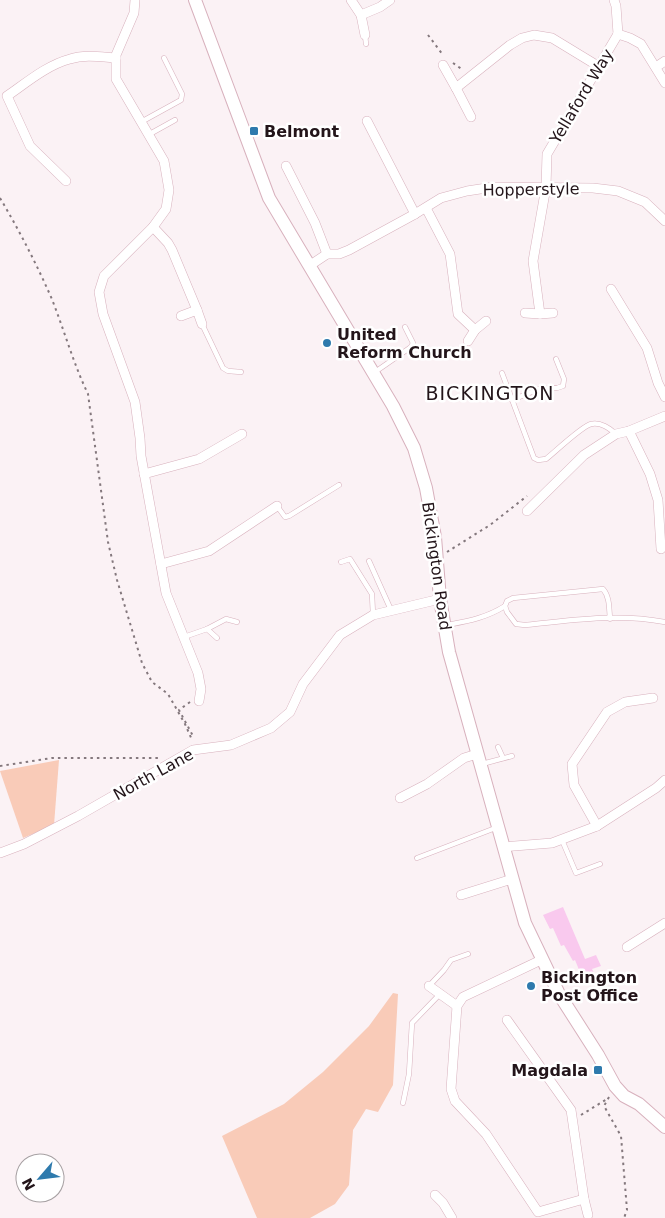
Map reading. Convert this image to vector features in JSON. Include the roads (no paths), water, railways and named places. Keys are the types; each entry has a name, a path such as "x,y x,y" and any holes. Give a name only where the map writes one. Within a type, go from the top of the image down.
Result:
{"main road":[{"name":"Bickington Road","path":"195,0 269,198 374,373 414,448 426,488 435,537 440,599 449,652 512,879 526,923 541,960 559,994 598,1055 615,1086 624,1096 639,1104 665,1127"}],"street":[{"path":"135,0 134,13 116,58 116,80 164,161 169,190 166,210 153,227 104,276 99,292 103,314 135,402 144,474 166,593 198,673 201,689 199,698"},
{"path":"351,0 361,15 366,39"},
{"path":"361,15 380,7 390,0"},
{"path":"614,0 618,34 641,44 665,83"},
{"name":"Yellaford Way","path":"540,314 533,261 546,187 547,154 618,34"},
{"path":"456,88 510,45 522,38 534,35 552,38 598,66"},
{"path":"66,181 30,146 6,96 55,65 71,58 90,56 116,58"},
{"path":"656,67 665,61"},
{"path":"443,65 471,117"},
{"path":"367,121 416,214"},
{"path":"286,166 315,223 327,254"},
{"name":"Hopperstyle","path":"309,266 327,254 339,254 349,250 416,214 441,198 493,186 593,188 618,191 645,202 665,221"},
{"path":"426,208 450,254 458,314 475,330"},
{"path":"153,227 172,250 202,324"},
{"path":"611,289 647,348 658,383 665,397"},
{"path":"181,316 197,310"},
{"path":"525,313 553,313"},
{"path":"468,341 475,330 486,321"},
{"path":"527,511 584,455 616,434 628,432 665,416"},
{"path":"628,432 650,474 658,500 661,549"},
{"path":"144,474 198,459 242,434"},
{"path":"160,564 209,551 277,506"},
{"name":"North Lane","path":"0,853 24,844 78,816 196,750 231,745 271,728 290,712 304,684 340,635 373,616 440,599"},
{"path":"597,826 574,785 572,764 607,712 625,702 653,698"},
{"path":"400,798 427,784 464,758 479,759"},
{"path":"503,847 552,843 597,826 664,782"},
{"path":"461,895 512,879"},
{"path":"627,947 665,923"},
{"path":"541,960 463,997 456,1006 451,1089 455,1101 486,1134 535,1215 584,1199"},
{"path":"429,986 456,1006"},
{"path":"507,1020 571,1110 588,1215"},
{"path":"435,1195 443,1203 452,1218"}],"lane":[{"path":"140,122 181,100 182,94 164,58"},
{"path":"148,135 175,120"},
{"path":"202,324 223,368 228,371 241,372"},
{"path":"374,373 411,348 413,343 405,327"},
{"path":"512,400 539,389 562,386 564,379 556,359"},
{"path":"502,373 534,458 538,460 546,459 589,424 607,427 616,434"},
{"path":"277,506 286,517 289,516 339,485"},
{"path":"342,562 350,559 372,594 373,616"},
{"path":"369,561 391,610"},
{"path":"445,625 493,614 513,598 603,590 609,603 610,619"},
{"path":"504,606 516,624 525,625 590,619 647,618 665,622"},
{"path":"184,637 207,629 226,618 237,622"},
{"path":"207,629 217,638"},
{"path":"498,746 503,758"},
{"path":"479,759 512,756"},
{"path":"417,858 498,827"},
{"path":"562,840 576,874 600,864"},
{"path":"429,986 451,960 468,954"},
{"path":"403,1103 409,1074 412,1023 440,994"}],"place":[{"name":"Belmont","path":"254,131"},
{"name":"United Reform Church","path":"327,343"},
{"name":"Bickington Post Office","path":"531,986"},
{"name":"Magdala","path":"598,1070"}],"district":[{"name":"BICKINGTON","path":"490,393"}]}
